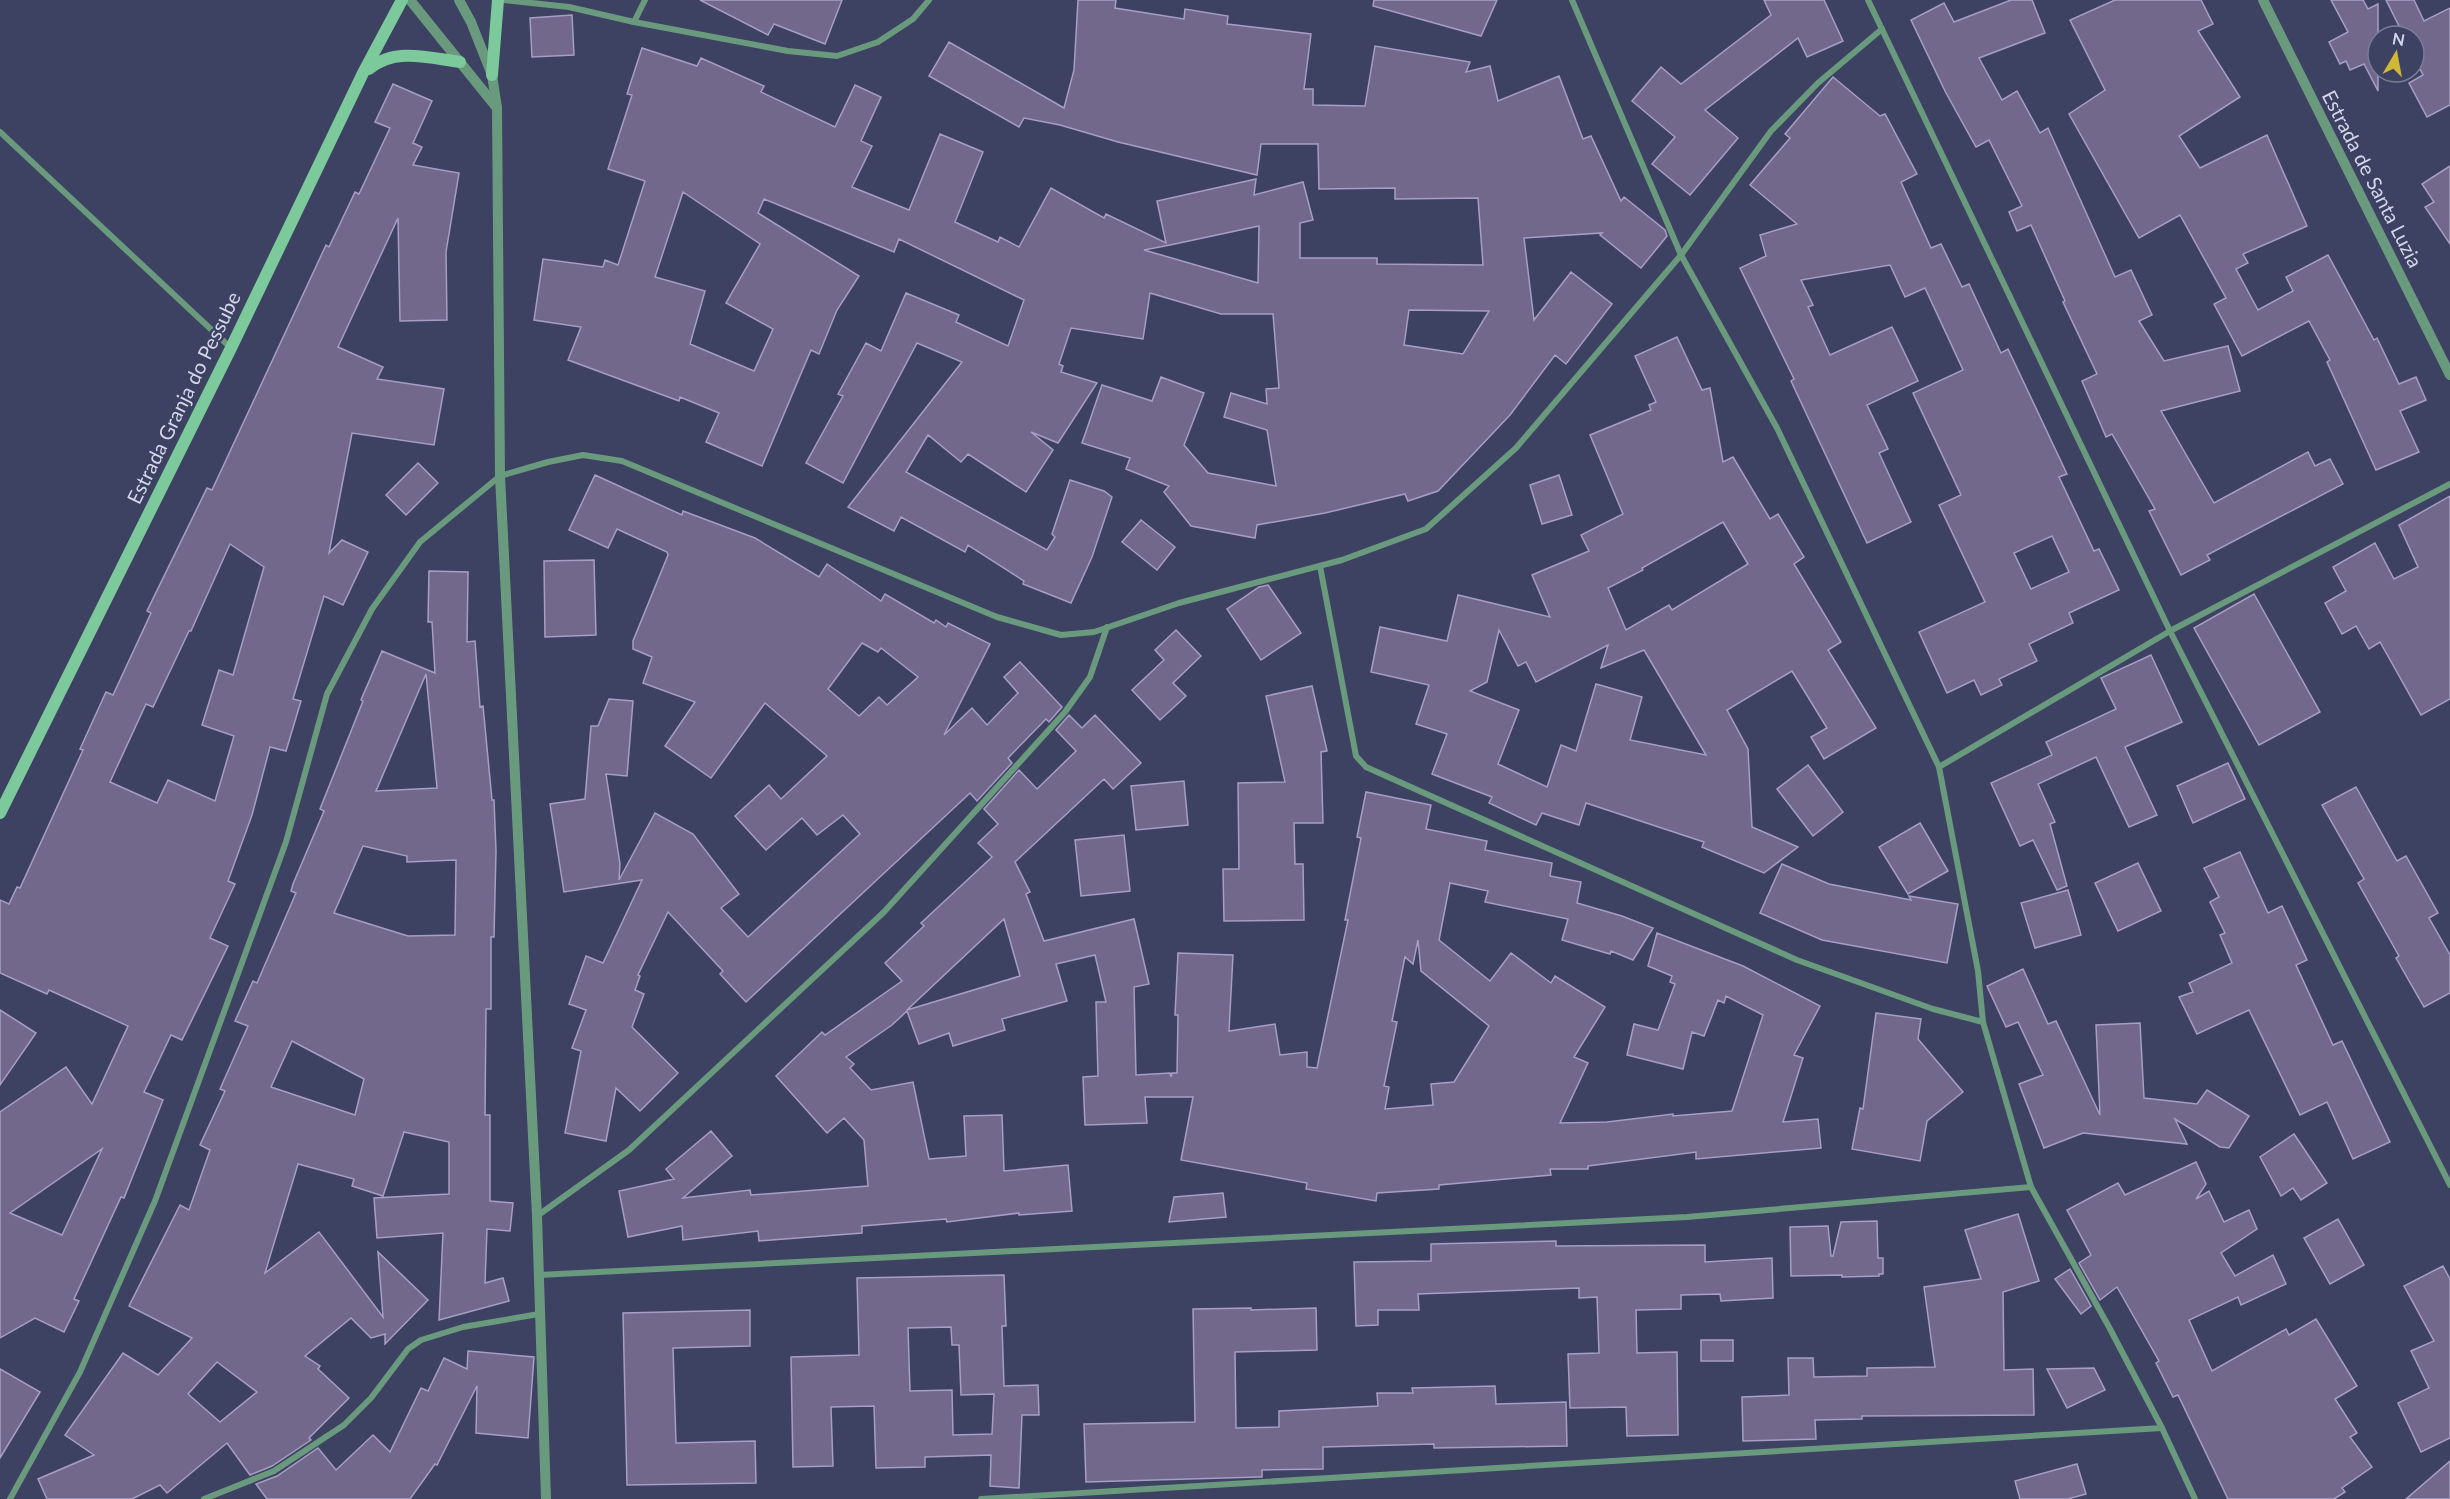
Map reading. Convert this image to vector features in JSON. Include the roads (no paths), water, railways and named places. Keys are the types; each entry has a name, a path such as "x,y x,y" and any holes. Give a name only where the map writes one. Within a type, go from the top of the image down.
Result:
{"main road":[{"name":"Estrada Granja do Pessube","path":"0,813 231,348 363,73 402,0"},
{"path":"492,75 498,0"},
{"path":"363,73 380,60 406,55 460,62"}],"street":[{"path":"410,0 497,108"},
{"path":"459,0 471,22 492,75 497,108 500,476 537,1216 546,1499"},
{"path":"504,0 569,7 633,22 789,51 837,56 878,42 913,19 929,0"},
{"path":"633,22 645,0"},
{"path":"1572,0 1681,255 1777,428 1939,767 1978,971 1983,1022 2031,1187 2162,1428 2194,1499"},
{"path":"1868,0 2170,631 2450,1185"},
{"name":"Estrada de Santa Luzia","path":"2263,0 2450,375"},
{"path":"10,1499 80,1372 155,1201 286,842 327,694 372,609 420,542 500,476 583,455 622,461 997,617 1060,635 1094,632 1179,603 1342,560 1426,529 1516,448 1681,255 1770,131 1818,83 1882,29"},
{"path":"0,132 231,348"},
{"path":"1939,767 2170,631 2450,484"},
{"path":"1320,566 1356,756 1366,767 1797,960 1933,1009 1983,1022"},
{"path":"537,1216 629,1150 884,912 1065,712 1090,677 1107,627"},
{"path":"539,1275 1687,1217 2031,1187"},
{"path":"204,1499 274,1471 344,1425 371,1398 408,1349 421,1340 463,1327 539,1314"},
{"path":"981,1499 2162,1428"}]}
